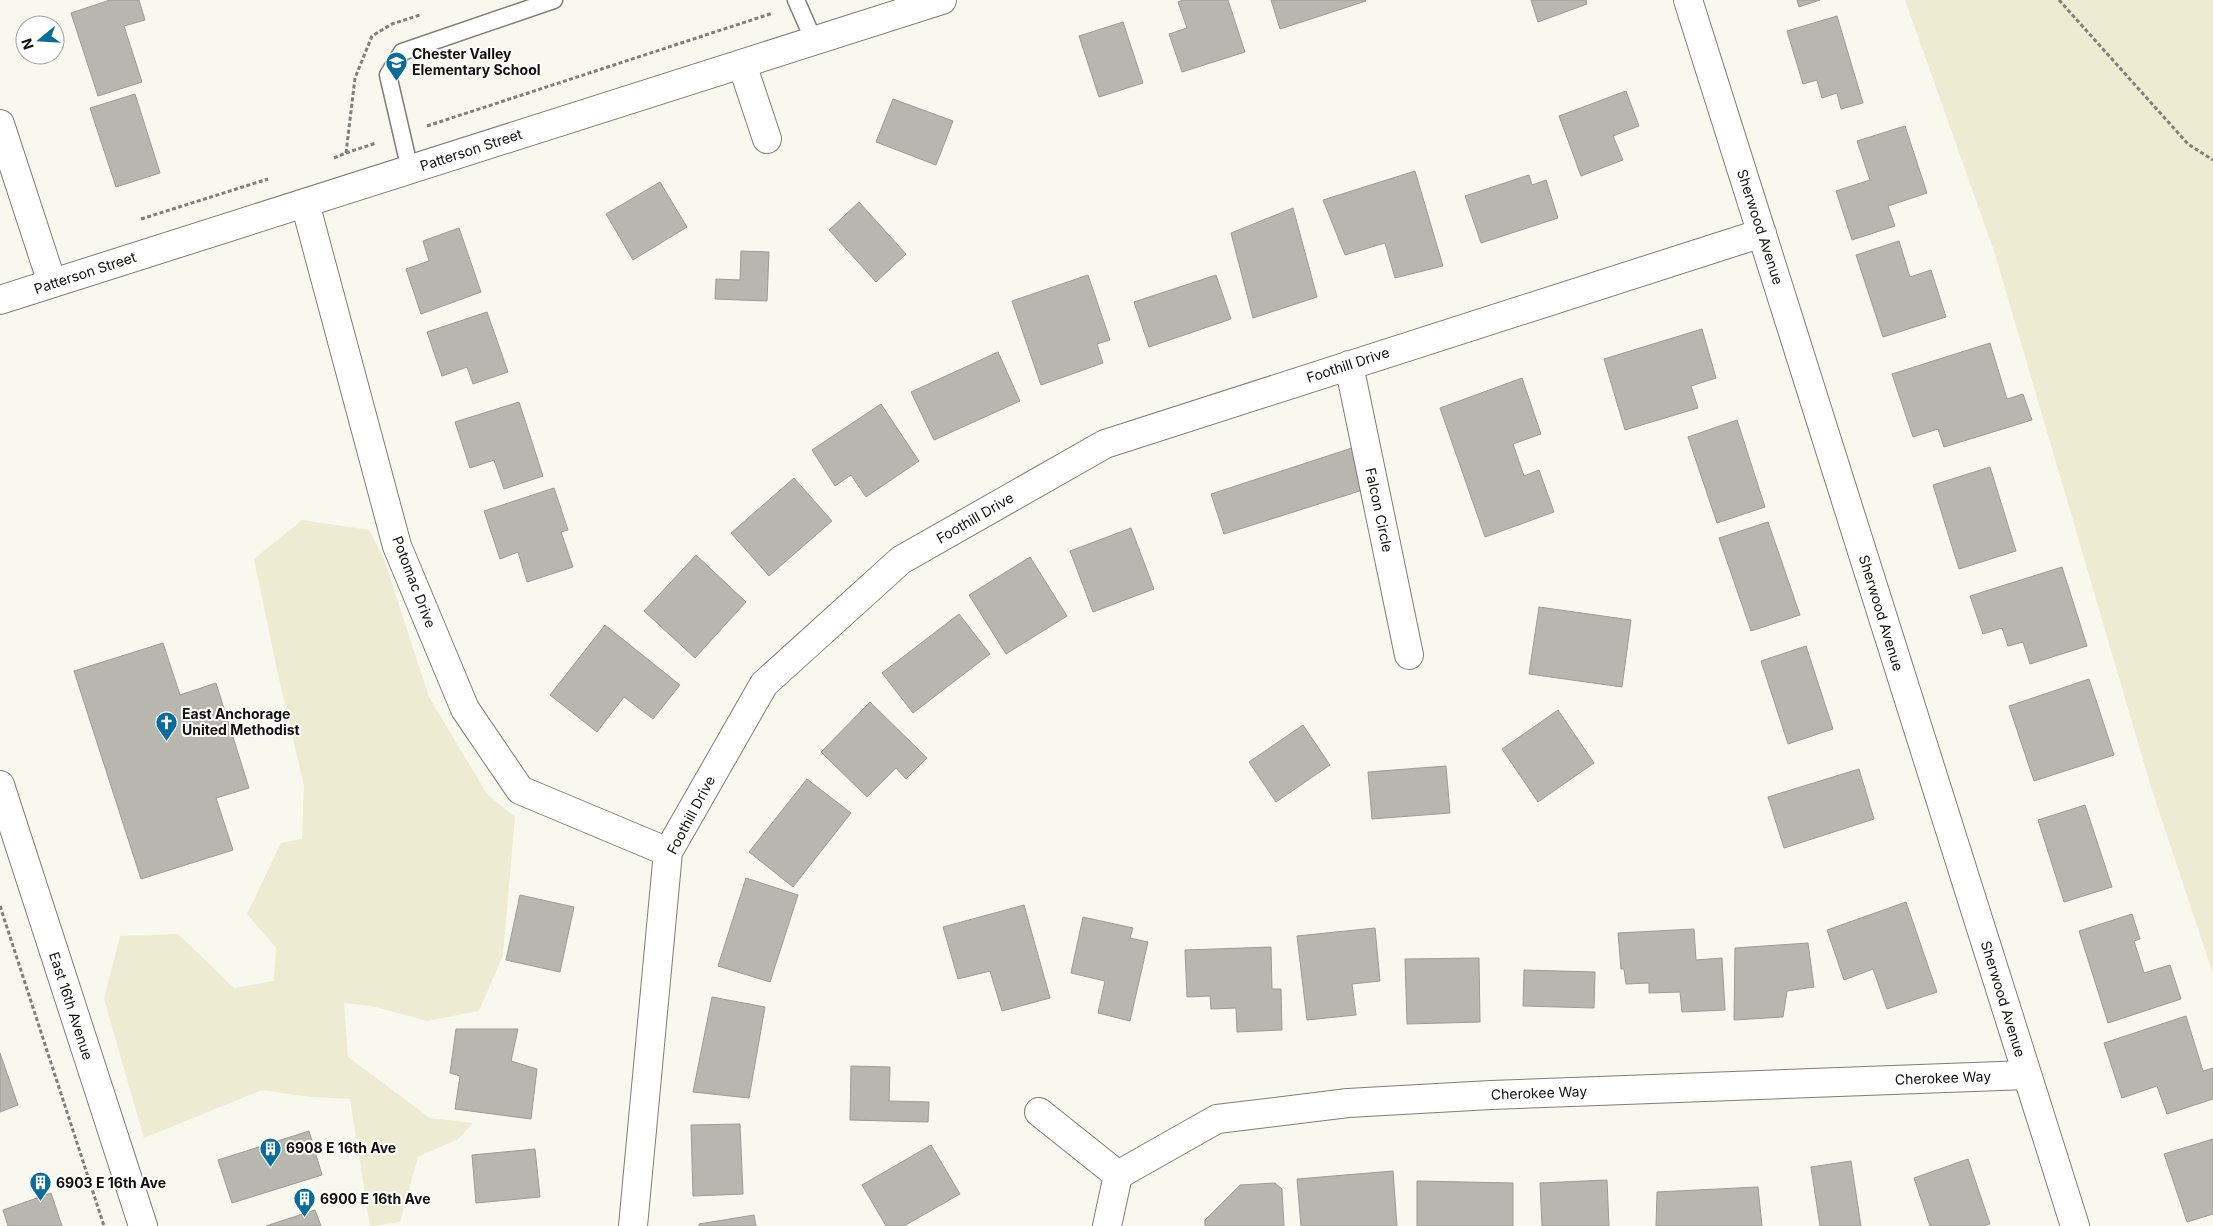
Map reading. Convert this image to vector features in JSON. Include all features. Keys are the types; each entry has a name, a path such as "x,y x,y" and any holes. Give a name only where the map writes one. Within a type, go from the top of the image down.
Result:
{"street":[{"name":"Patterson Street","path":"0,300 814,41 887,8 942,0"},
{"name":"Sherwood Avenue","path":"1688,0 2075,1226"},
{"path":"742,64 767,139"},
{"path":"0,124 52,283"},
{"name":"Potomac Drive","path":"305,203 398,546 465,709 520,790 668,852"},
{"name":"Foothill Drive","path":"633,1226 668,852 764,684 901,560 1105,444 1762,233"},
{"name":"Falcon Circle","path":"1349,365 1409,655"},
{"name":"East 16th Avenue","path":"0,785 10,853 143,1226"},
{"name":"Cherokee Way","path":"1118,1175 1217,1119 1348,1103 1491,1095 2027,1075"},
{"path":"1039,1112 1118,1175 1107,1226"}],"lane":[{"path":"410,170 388,75 402,52 554,0"},
{"path":"796,2 814,41"}],"path":[{"path":"2059,0 2188,144 2213,160"},
{"path":"329,160 401,134 758,18 796,2"},
{"path":"346,153 355,78 372,36 392,24 420,15"},
{"path":"132,222 272,177"},
{"path":"0,906 104,1226"}],"shaded area":[{"path":"1905,0 2213,0 2213,974 2151,787 1995,254"},
{"path":"302,520 369,530 384,559 429,697 487,794 515,817 503,955 479,1011 427,1021 372,1006 344,1003 348,1057 430,1118 473,1123 458,1139 418,1157 400,1222 374,1226 370,1226 350,1099 310,1097 262,1090 144,1138 104,999 120,936 178,934 234,988 274,981 276,948 247,914 281,843 302,839 304,786 254,559"}],"building":[{"path":"110,0 139,0 145,20 124,26 142,82 98,96 71,13"},
{"path":"1183,0 1228,0 1245,52 1182,72 1169,34 1187,28 1178,2"},
{"path":"1271,0 1365,0 1366,1 1280,29"},
{"path":"1531,0 1586,0 1587,4 1538,22"},
{"path":"1797,0 1820,0 1799,7"},
{"path":"1837,16 1863,103 1841,109 1837,93 1822,98 1817,80 1803,84 1787,31"},
{"path":"1123,22 1143,83 1099,97 1079,36"},
{"path":"1626,91 1639,126 1613,136 1623,160 1581,176 1559,116"},
{"path":"135,94 160,173 116,187 90,108"},
{"path":"893,99 953,121 936,165 876,142"},
{"path":"1905,126 1927,193 1888,206 1895,226 1852,240 1836,191 1870,180 1857,141"},
{"path":"1415,171 1443,266 1395,278 1385,243 1345,255 1323,200"},
{"path":"1529,175 1532,185 1546,180 1558,218 1481,243 1465,196"},
{"path":"660,182 687,227 633,260 606,214"},
{"path":"859,202 906,254 876,282 829,230"},
{"path":"1293,208 1317,297 1253,318 1231,233"},
{"path":"459,228 481,292 421,314 406,269 429,261 423,241"},
{"path":"1899,241 1910,277 1931,270 1946,317 1883,337 1856,255"},
{"path":"741,251 769,252 767,301 715,299 716,279 740,280"},
{"path":"1088,275 1110,340 1097,344 1103,363 1041,385 1012,301"},
{"path":"1216,275 1231,319 1149,347 1134,302"},
{"path":"487,312 508,372 473,384 467,367 442,376 427,332"},
{"path":"1702,329 1716,378 1691,386 1698,408 1625,430 1604,359"},
{"path":"1990,343 2007,399 2023,394 2032,420 1944,447 1938,429 1913,437 1892,374"},
{"path":"998,352 1020,401 934,440 911,392"},
{"path":"1522,378 1541,434 1513,444 1524,476 1539,470 1554,512 1485,537 1440,408"},
{"path":"519,402 543,476 504,489 494,460 470,468 455,422"},
{"path":"881,404 919,461 866,497 851,475 835,486 812,450"},
{"path":"1737,420 1765,507 1717,523 1688,437"},
{"path":"1352,448 1366,489 1224,534 1211,494"},
{"path":"1990,467 2016,551 1959,569 1933,485"},
{"path":"794,478 832,521 769,576 731,533"},
{"path":"554,488 568,530 561,532 573,567 527,582 518,552 500,559 484,511"},
{"path":"1768,522 1800,615 1751,631 1719,538"},
{"path":"1131,528 1154,589 1093,612 1070,551"},
{"path":"696,555 746,602 695,658 644,611"},
{"path":"1030,557 1067,616 1006,654 969,595"},
{"path":"2062,567 2087,646 2030,664 2023,642 2008,646 2002,628 1983,634 1970,596"},
{"path":"1539,607 1631,620 1622,687 1529,674"},
{"path":"959,614 990,654 913,713 882,673"},
{"path":"605,625 680,685 653,719 624,697 597,732 550,695"},
{"name":"East Anchorage United Methodist","path":"163,643 180,695 216,683 249,788 216,798 233,850 141,879 74,671"},
{"path":"1806,646 1833,729 1788,744 1761,661"},
{"path":"2089,679 2114,755 2034,781 2009,706"},
{"path":"870,702 927,758 906,779 896,768 867,797 821,752"},
{"path":"1558,710 1594,763 1538,802 1502,749"},
{"path":"1303,725 1330,765 1276,802 1249,762"},
{"path":"1446,766 1450,813 1372,819 1368,772"},
{"path":"1859,769 1874,819 1784,848 1768,797"},
{"path":"807,779 851,813 793,887 749,852"},
{"path":"2085,805 2112,887 2064,902 2038,820"},
{"path":"746,878 798,895 770,982 718,966"},
{"path":"520,895 574,907 560,972 506,960"},
{"path":"1906,902 1937,992 1887,1009 1873,969 1844,980 1827,930"},
{"path":"1024,905 1050,998 1002,1011 990,971 958,979 943,927"},
{"path":"2132,914 2140,939 2134,941 2144,973 2170,965 2181,999 2108,1023 2079,931"},
{"path":"1083,917 1133,928 1130,938 1148,942 1130,1021 1098,1013 1105,981 1071,973"},
{"path":"1375,928 1380,981 1352,984 1356,1015 1307,1020 1297,936"},
{"path":"1694,929 1696,960 1722,958 1725,1010 1682,1012 1680,992 1649,993 1649,983 1626,984 1624,969 1621,969 1618,933"},
{"path":"1808,943 1814,987 1787,991 1783,1017 1734,1020 1735,948"},
{"path":"1271,947 1272,989 1281,989 1282,1030 1237,1032 1236,1008 1211,1009 1210,996 1187,997 1185,950"},
{"path":"1479,958 1480,1022 1407,1024 1405,959"},
{"path":"1524,970 1595,972 1594,1008 1523,1006"},
{"path":"712,997 765,1007 749,1098 693,1092"},
{"path":"2186,1016 2203,1071 2213,1068 2213,1099 2167,1114 2157,1086 2122,1098 2104,1043"},
{"path":"456,1029 518,1029 511,1061 537,1069 531,1119 455,1109 460,1076 450,1073"},
{"path":"0,1053 18,1105 0,1112"},
{"path":"851,1066 890,1067 889,1101 929,1102 928,1122 850,1120"},
{"path":"740,1124 743,1194 693,1196 691,1125"},
{"name":"6908 E 16th Ave","path":"309,1131 322,1175 232,1203 218,1160"},
{"path":"2213,1139 2213,1214 2187,1222 2164,1154"},
{"path":"931,1145 960,1194 904,1226 886,1226 862,1185"},
{"path":"535,1149 540,1197 476,1203 472,1155"},
{"path":"1968,1159 1990,1224 1983,1226 1930,1226 1914,1178"},
{"path":"1851,1161 1861,1226 1820,1226 1811,1167"},
{"path":"1393,1171 1397,1226 1301,1226 1297,1179"},
{"path":"1607,1180 1609,1226 1542,1226 1540,1183"},
{"path":"1417,1181 1513,1183 1513,1226 1417,1226"},
{"path":"1275,1183 1282,1189 1284,1226 1205,1226 1205,1220 1240,1185"},
{"path":"1758,1187 1762,1226 1656,1226 1657,1192"},
{"name":"6903 E 16th Ave","path":"51,1193 62,1226 8,1226 3,1210"},
{"name":"6900 E 16th Ave","path":"315,1210 321,1226 266,1226"},
{"path":"754,1215 756,1226 699,1226 699,1224"}],"place":[{"name":"Chester Valley Elementary School","path":"396,81"},
{"name":"East Anchorage United Methodist","path":"166,741"},
{"name":"6908 E 16th Ave","path":"270,1167"},
{"name":"6903 E 16th Ave","path":"40,1202"},
{"name":"6900 E 16th Ave","path":"304,1218"}]}
